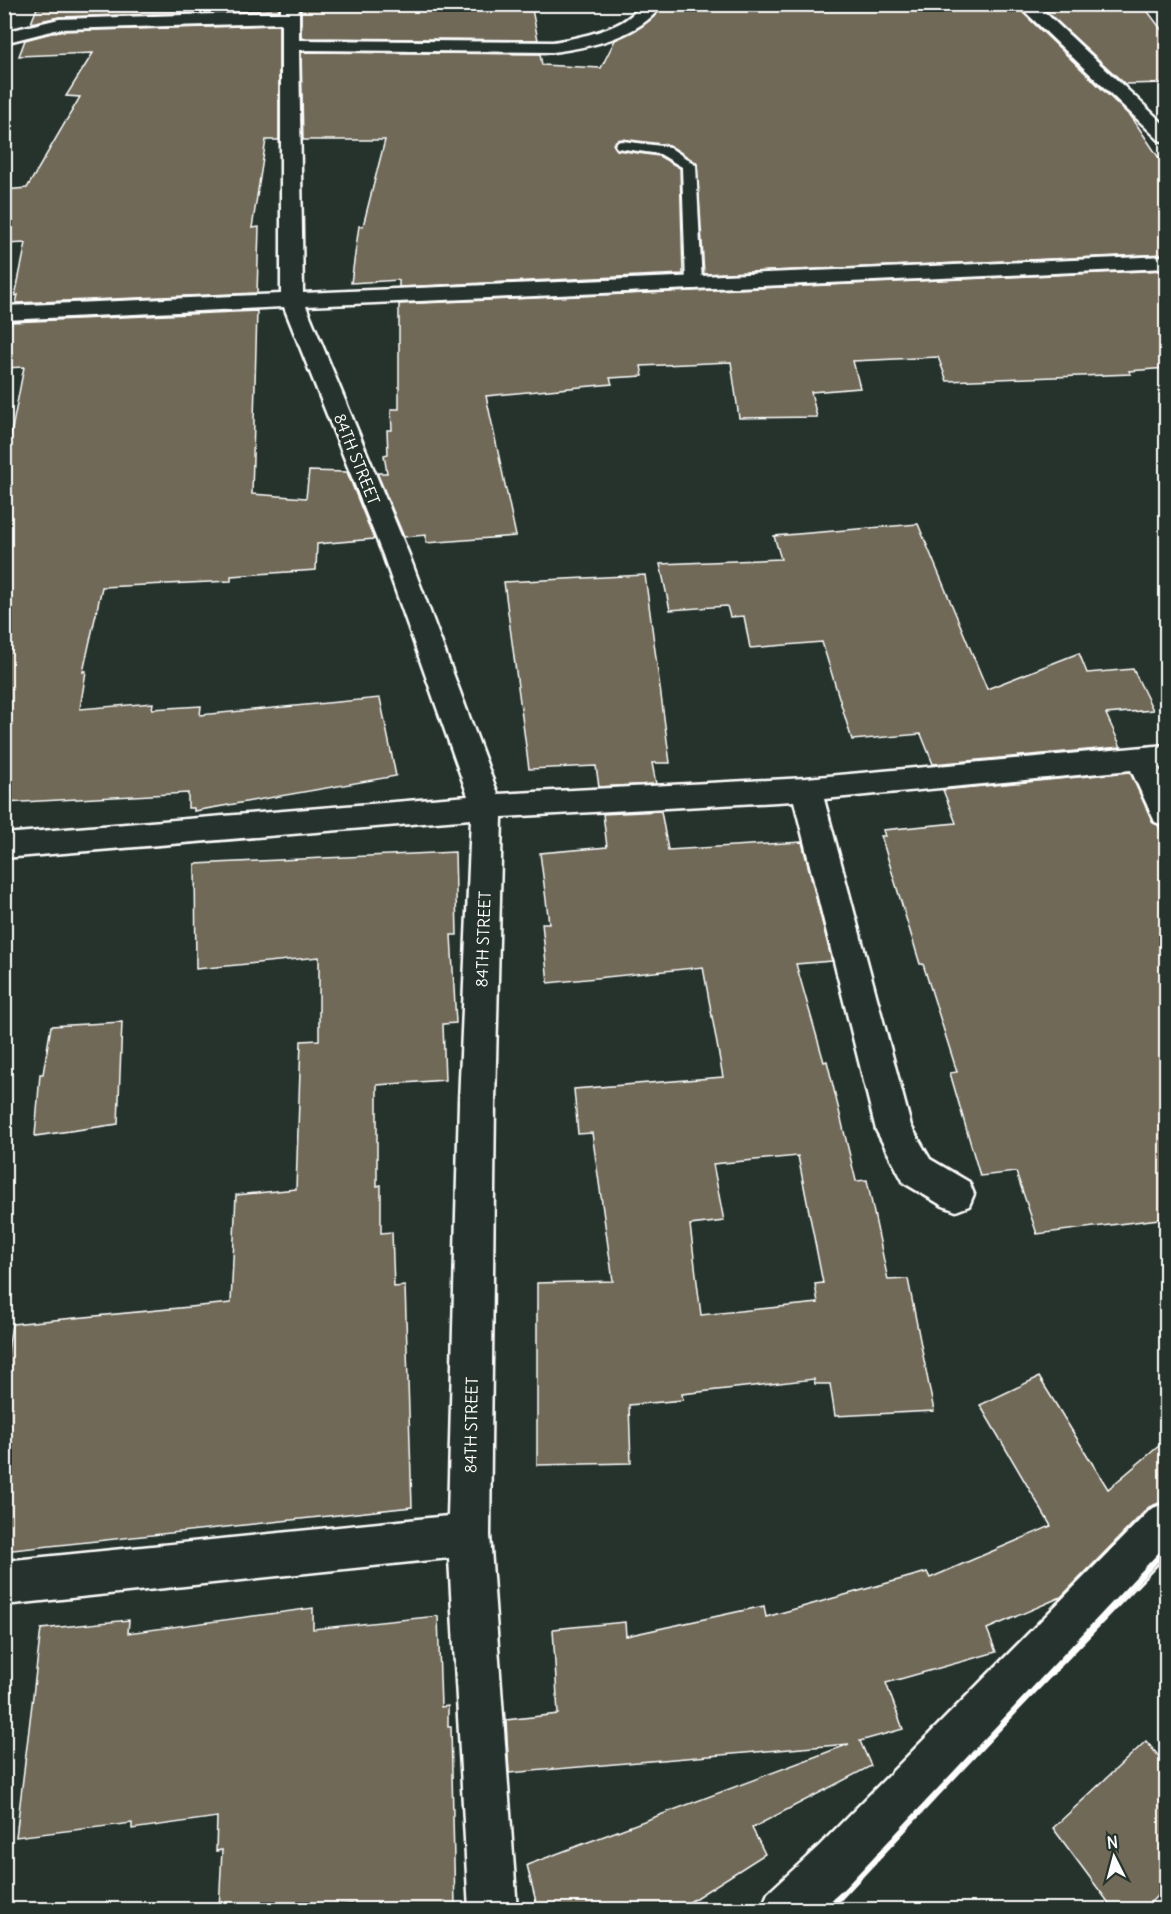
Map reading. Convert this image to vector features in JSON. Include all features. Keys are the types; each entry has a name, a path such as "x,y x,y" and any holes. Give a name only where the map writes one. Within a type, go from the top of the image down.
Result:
{"street":[{"path":"291,45 553,47 573,44 627,27 655,4"},
{"path":"1025,4 1167,136"},
{"path":"4,38 59,24 290,11"},
{"name":"84TH STREET","path":"290,11 292,300 396,555 487,806 477,1126 469,1535 483,1789 493,1910"},
{"path":"4,313 1167,262"},
{"path":"4,846 487,806 806,789 1153,757 1167,814"},
{"path":"806,789 894,1130 917,1171 956,1194"},
{"path":"785,1910 835,1864 1003,1689 1167,1524"},
{"path":"4,1582 469,1535"}],"lane":[{"path":"622,145 664,150 689,165 694,284"}],"building":[{"path":"81,4 279,4 279,10 59,17 31,23 37,8 80,6"},
{"path":"301,4 531,4 538,40 301,38"},
{"path":"665,4 1005,4 1010,10 1020,10 1133,119 1167,170 1167,254 704,274 697,163 669,145 622,139 613,144 617,150 659,156 680,168 683,274 399,287 399,280 351,283 359,226 363,226 385,140 303,140 301,52 540,54 542,65 601,68 615,40 642,26"},
{"path":"1143,5 1167,37 1167,83 1125,84 1044,9"},
{"path":"279,25 279,140 266,140 252,228 259,227 257,293 16,303 18,295 15,296 26,243 4,244 4,190 27,188 80,97 66,96 93,53 19,56 25,40 59,31"},
{"path":"1167,270 1167,368 1129,371 1131,374 947,381 938,357 853,361 860,388 811,392 817,417 739,418 731,362 641,366 643,376 610,378 612,384 486,396 516,536 426,543 426,535 404,537 377,473 387,473 384,455 388,454 387,430 392,430 391,409 399,409 399,304"},
{"path":"257,311 252,494 306,498 309,471 347,472 374,539 317,544 316,570 231,576 231,581 102,587 83,672 86,671 80,709 153,703 152,709 201,706 200,715 380,698 396,776 194,811 194,808 188,808 188,793 4,803 4,471 24,367 4,368 4,349 11,322"},
{"path":"918,524 987,689 1079,653 1087,673 1133,669 1153,710 1106,714 1121,747 933,764 921,734 852,740 822,642 750,648 744,616 730,617 727,606 670,610 660,564 781,559 774,536"},
{"path":"645,575 670,763 652,763 656,784 599,787 596,766 529,769 504,582"},
{"path":"1130,772 1153,823 1158,825 1167,845 1167,1218 1037,1234 1016,1172 980,1176 950,1073 957,1072 923,964 920,964 881,836 885,836 883,830 956,823 943,790"},
{"path":"661,811 668,850 802,842 832,961 796,964 824,1062 827,1061 856,1181 867,1180 888,1280 908,1279 934,1411 835,1416 830,1384 815,1384 814,1379 682,1394 683,1400 629,1405 631,1463 537,1465 537,1283 613,1281 592,1133 578,1134 574,1089 723,1077 703,967 548,983 542,923 549,923 540,853 607,847 603,814","holes":["798,1156 823,1283 815,1284 818,1303 701,1315 690,1225 724,1221 713,1164"]},
{"path":"455,852 457,935 451,935 456,1023 443,1024 445,1080 377,1085 377,1186 381,1185 381,1233 392,1232 394,1287 405,1286 412,1507 4,1551 4,1377 12,1324 231,1303 236,1195 296,1189 301,1041 319,1040 319,957 196,969 195,864"},
{"path":"122,1022 118,1124 35,1136 40,1074 43,1074 51,1026"},
{"path":"1039,1377 1108,1489 1167,1439 1167,1499 1149,1507 1061,1597 987,1629 996,1652 886,1683 903,1729 860,1741 871,1766 752,1828 765,1854 677,1910 538,1910 527,1865 849,1744 509,1773 506,1720 558,1714 553,1629 625,1622 626,1636 764,1606 766,1617 927,1572 930,1578 1051,1526 980,1405"},
{"path":"313,1608 313,1629 438,1616 441,1707 448,1706 448,1727 451,1727 455,1906 428,1910 352,1910 352,1904 268,1910 219,1910 222,1850 216,1851 217,1817 132,1829 132,1823 16,1837 41,1629 129,1620 128,1633"},
{"path":"1146,1741 1167,1766 1167,1886 1143,1910 1114,1910 1053,1828"}],"railway":[{"path":"828,1910 1166,1549"}]}
